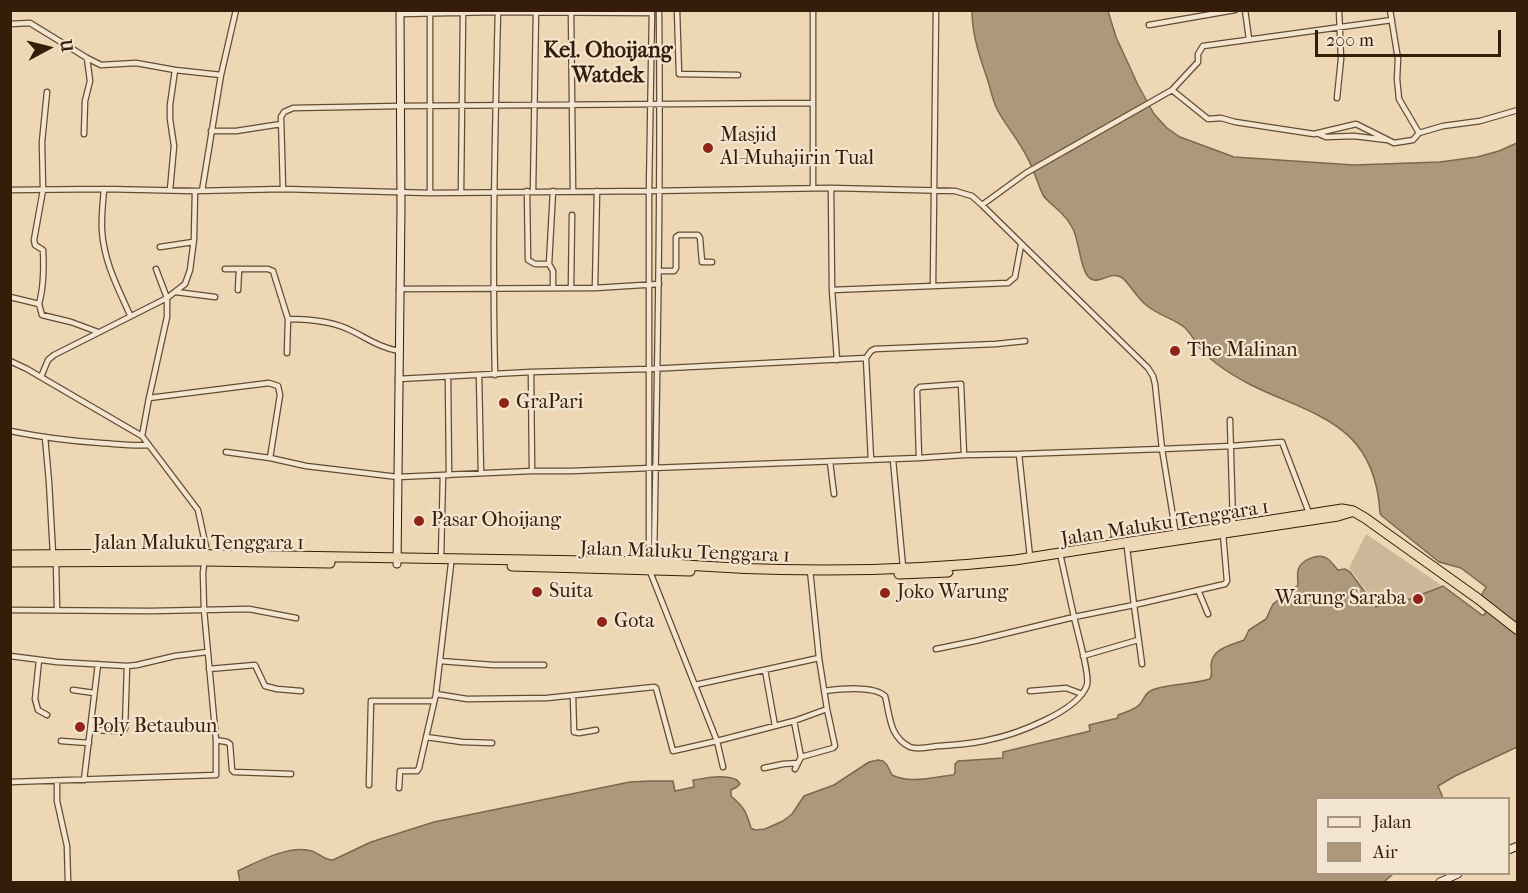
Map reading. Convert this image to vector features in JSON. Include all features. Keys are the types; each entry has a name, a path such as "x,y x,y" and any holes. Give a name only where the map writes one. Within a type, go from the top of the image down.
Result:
{"highway":[{"name":"Jalan Maluku Tenggara 1","path":"10,562 144,554 205,558 451,564 652,568 701,566 810,572 936,573 1004,567 1127,548 1233,525 1309,513 1342,509 1353,511"},
{"name":"Jalan Maluku Tenggara 1","path":"810,572 977,564 1177,537 1223,534 1338,516 1353,511"},
{"path":"1353,511 1477,598 1518,630"},
{"name":"Jalan Maluku Tenggara 1","path":"10,555 55,558"},
{"name":"Jalan Maluku Tenggara 1","path":"397,561 441,558 652,568"}],"street":[{"path":"202,191 221,75 237,10"},
{"path":"677,10 679,74 738,75"},
{"path":"813,10 813,188"},
{"path":"933,285 936,10"},
{"path":"1149,25 1235,10"},
{"path":"1245,10 1249,39"},
{"path":"1337,98 1341,59 1339,10"},
{"path":"1390,10 1398,59 1399,99 1419,133"},
{"path":"495,375 493,289 498,11"},
{"path":"397,561 400,12 659,12 659,284 652,568"},
{"path":"430,12 430,193"},
{"path":"461,192 463,12"},
{"path":"536,12 528,260 535,264 549,264"},
{"path":"571,12 573,191"},
{"path":"652,12 649,191 649,468 652,568 717,741 723,767"},
{"path":"982,205 1026,173 1172,90 1198,62 1198,54 1202,47 1392,20"},
{"path":"10,24 24,22 30,24 99,64 136,63 221,75"},
{"path":"84,134 85,101 90,81 87,58"},
{"path":"90,74 99,64"},
{"path":"170,190 174,146 170,105 175,70"},
{"path":"1172,90 1208,119 1221,118 1319,134 1356,124 1394,143 1413,140 1419,133 1443,126 1480,121 1518,110"},
{"path":"47,92 42,142 42,190 34,240 35,245 43,250 43,287 39,304 42,315 98,332"},
{"path":"283,189 281,114 293,108 812,103"},
{"path":"211,131 236,131 281,124"},
{"path":"1319,134 1326,137 1354,136 1388,140"},
{"path":"831,188 832,290 837,360"},
{"path":"10,190 283,189 430,193 831,188 935,190 967,194 982,205 1151,372 1155,384 1162,449 1177,537"},
{"path":"104,189 101,228 106,258 130,315"},
{"path":"41,377 52,356 167,298 185,284 193,242 195,191"},
{"path":"553,191 549,264 553,271 553,288"},
{"path":"596,288 597,191"},
{"path":"571,288 572,216"},
{"path":"658,271 674,271 676,268 676,237 679,236 698,235 702,262 712,262"},
{"path":"160,247 193,242"},
{"path":"832,290 1008,283 1015,277 1021,245"},
{"path":"142,436 166,316 167,298 156,269"},
{"path":"225,269 272,270 288,319 286,353"},
{"path":"238,290 239,270"},
{"path":"399,289 596,288 659,284"},
{"path":"176,292 215,297"},
{"path":"10,297 39,304"},
{"path":"288,319 313,320 343,327 387,349 399,351"},
{"path":"871,460 866,358 871,351 1025,341"},
{"path":"398,379 866,358"},
{"path":"10,361 142,436 198,510 204,537 204,610 216,740 216,775 10,782"},
{"path":"531,372 532,471"},
{"path":"479,375 481,473"},
{"path":"448,377 449,475"},
{"path":"149,398 258,384 275,384 278,386 280,395 270,458"},
{"path":"919,459 917,390 920,387 961,384 964,455"},
{"path":"1230,420 1233,525"},
{"path":"10,431 45,437 148,445"},
{"path":"45,437 57,610"},
{"path":"226,452 306,466 398,477 919,459 964,455 1162,449 1283,442 1309,513"},
{"path":"1019,454 1030,557"},
{"path":"893,459 903,568"},
{"path":"830,462 834,494"},
{"path":"441,558 443,475"},
{"path":"936,650 1226,582 1223,534"},
{"path":"1127,548 1142,664"},
{"path":"824,691 873,690 883,693 892,730 897,737 914,748 992,740 1055,715 1071,705 1082,694 1088,679 1061,558"},
{"path":"399,788 400,771 419,769 436,694 451,564"},
{"path":"801,757 835,746 819,658 810,572"},
{"path":"1198,590 1208,614"},
{"path":"10,610 249,609 296,618"},
{"path":"1083,656 1138,640"},
{"path":"10,656 127,666 207,652"},
{"path":"695,685 819,658"},
{"path":"39,660 35,703 38,710 47,715"},
{"path":"441,661 493,665 544,665"},
{"path":"84,780 98,664"},
{"path":"209,669 255,665 265,686 301,691"},
{"path":"90,730 124,730 127,666"},
{"path":"765,670 775,726"},
{"path":"436,694 467,699 561,698 654,687 673,751 794,721 827,709"},
{"path":"1030,691 1066,688 1082,694"},
{"path":"73,690 94,693"},
{"path":"573,696 574,732 579,734 596,730"},
{"path":"369,785 371,701 434,701"},
{"path":"794,721 801,757 795,769"},
{"path":"426,737 462,742 492,742"},
{"path":"216,740 229,743 234,772 291,774"},
{"path":"61,741 89,743"},
{"path":"764,768 798,763"},
{"path":"57,781 57,801 67,846 68,882"},
{"path":"1440,882 1454,875"}],"shaded area":[{"path":"1366,534 1441,585 1410,598 1386,601 1377,605 1349,568"}],"water":[{"path":"972,11 1108,11 1116,37 1154,114 1167,128 1180,137 1234,157 1354,165 1440,162 1477,157 1517,143 1517,747 1438,786 1443,797 1315,797 1315,875 1392,875 1384,882 240,882 238,871 284,852 303,849 333,860 371,842 434,822 630,782 673,781 675,791 694,787 693,780 732,778 740,784 731,790 731,796 742,806 751,828 755,830 765,829 783,821 792,814 804,796 834,785 869,762 883,761 892,775 899,778 922,779 953,775 955,764 958,761 1003,758 1003,752 1090,731 1089,725 1118,718 1118,715 1136,708 1146,694 1152,690 1210,679 1212,659 1215,655 1223,648 1244,640 1249,630 1266,619 1273,604 1298,585 1300,566 1306,560 1315,557 1324,557 1338,570 1345,569 1350,572 1376,607 1405,601 1443,586 1484,615 1486,612 1477,603 1486,587 1461,568 1439,562 1382,516 1374,477 1362,451 1344,432 1322,417 1243,381 1217,364 1203,352 1184,327 1150,308 1121,277 1113,275 1095,280 1088,276 1082,264 1071,226 1043,195 1020,145 996,108 973,29"}],"place":[{"name":"Masjid Al-Muhajirin Tual","path":"708,148"},
{"name":"The Malinan","path":"1175,351"},
{"name":"GraPari","path":"504,403"},
{"name":"Pasar Ohoijang","path":"419,521"},
{"name":"Suita","path":"537,592"},
{"name":"Joko Warung","path":"885,593"},
{"name":"Warung Saraba","path":"1418,599"},
{"name":"Gota","path":"602,622"},
{"name":"Poly Betaubun","path":"80,727"}],"district":[{"name":"Kel. Ohoijang Watdek","path":"608,64"}]}
